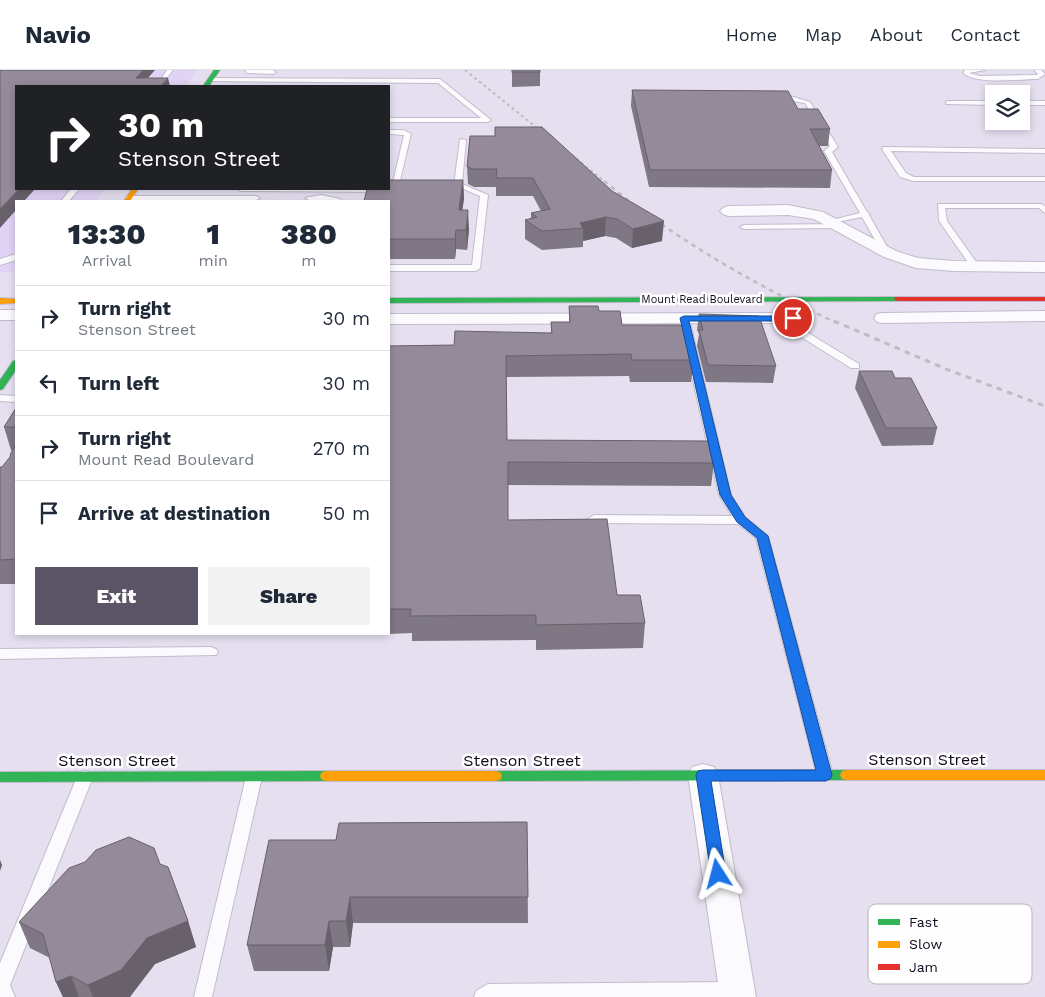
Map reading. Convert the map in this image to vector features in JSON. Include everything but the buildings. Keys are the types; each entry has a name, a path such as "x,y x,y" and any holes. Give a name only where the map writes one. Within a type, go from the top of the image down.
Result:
{"main road":[{"path":"208,83 217,70"},
{"name":"Mount Read Boulevard","path":"390,300 1045,299"},
{"path":"0,301 15,301"},
{"path":"0,387 4,377 15,364"},
{"name":"Stenson Street","path":"0,777 1045,775"}],"street":[{"path":"728,211 788,210 818,215 901,260 916,264 1045,267"},
{"path":"0,315 15,315"},
{"path":"883,318 1045,316"},
{"name":"Mount Read Boulevard","path":"390,319 795,318"},
{"path":"703,775 737,994"}],"lane":[{"path":"160,83 170,70"},
{"path":"248,70 277,71"},
{"path":"982,70 968,70 966,72 972,77 980,78 1038,77 1042,74 1037,70"},
{"path":"270,83 277,71"},
{"path":"390,120 488,120 433,75"},
{"path":"208,83 440,81"},
{"path":"770,98 790,98 807,102 834,147 828,151 866,214 886,252"},
{"path":"948,103 985,103"},
{"path":"1030,103 1045,103"},
{"path":"390,132 404,132 408,134 395,187 390,188"},
{"path":"390,268 476,268 484,195 458,185 462,140"},
{"path":"1045,151 886,150 903,175 913,179 1045,179"},
{"path":"66,200 74,190"},
{"path":"130,196 321,198 332,200"},
{"path":"975,266 943,220 941,206 1041,206 1045,210"},
{"path":"744,227 837,224 866,214"},
{"path":"0,262 15,257"},
{"path":"684,318 725,495 741,520 762,536 825,775"},
{"path":"795,318 801,333 855,366"},
{"path":"0,398 15,399"},
{"path":"594,519 741,520"},
{"path":"0,654 211,652"},
{"path":"203,997 254,776"},
{"path":"6,997 0,986 85,777"},
{"path":"483,997 488,993 737,994"}],"shaded area":[{"path":"0,70 198,70 186,85 15,85 15,190 104,190 97,200 15,200 15,270 0,272"}],"railway":[{"path":"465,70 547,136"},
{"path":"567,151 605,182"},
{"path":"604,181 659,222 716,259 775,293 837,323"},
{"path":"834,321 946,369 1045,406"}],"traffic: fast":[{"path":"207,85 217,70"},
{"path":"390,301 898,299"},
{"path":"0,387 15,364"},
{"path":"495,776 847,775"},
{"path":"0,777 327,776"}],"traffic: slow":[{"path":"128,200 134,190"},
{"path":"0,301 15,301"},
{"path":"847,775 1045,775"},
{"path":"327,776 495,776"}],"traffic: jam":[{"path":"898,299 1045,299"}],"route":[{"path":"718,874 703,775 825,775 762,536 741,520 725,495 684,318 793,318"}]}
